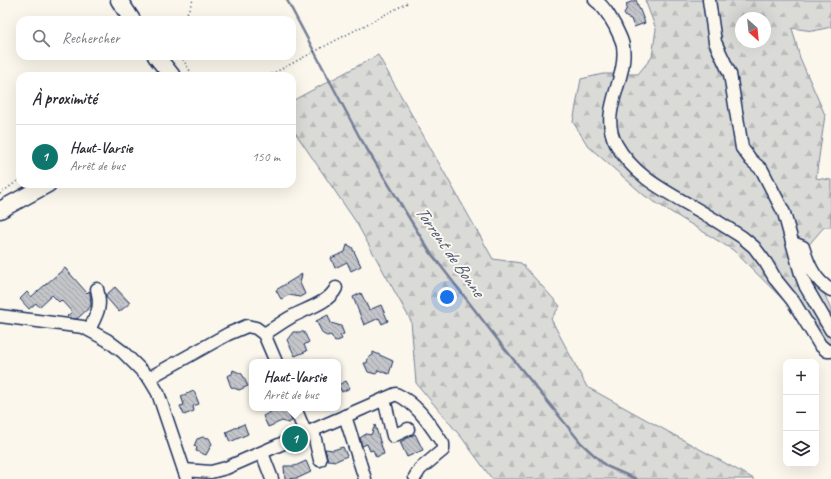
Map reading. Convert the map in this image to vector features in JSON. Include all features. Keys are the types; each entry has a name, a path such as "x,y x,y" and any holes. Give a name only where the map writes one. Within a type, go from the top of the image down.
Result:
{"main road":[{"path":"119,0 129,16"},
{"path":"0,210 41,188"}],"street":[{"path":"595,0 612,21 623,46 623,57 618,86 609,117 610,131 623,155 633,167 659,188 742,237 754,247 793,301 820,345 827,351 831,351"},
{"path":"709,0 715,42 730,74 742,148 751,160 762,170 774,192 784,213 806,287 831,330"},
{"path":"793,242 803,247 808,264 822,285 831,290"},
{"path":"264,334 290,318 326,300 334,293 336,288"},
{"path":"89,330 100,302 97,289"},
{"path":"0,316 58,322 89,330 107,340 123,352 149,378 158,393 186,474 204,476 226,468 396,394 407,399 419,410 443,444 443,450 420,469 415,477"},
{"path":"149,378 228,334 247,326 256,328 264,334 275,359"},
{"path":"384,399 393,436 408,429"},
{"path":"297,411 309,433 320,460"},
{"path":"345,416 365,479"},
{"path":"262,453 272,479"}],"path":[{"path":"186,16 193,0"},
{"path":"276,72 409,2"},
{"path":"183,60 191,72"},
{"path":"0,194 16,183"}],"green space":[{"path":"645,0 831,0 831,27 813,31 792,28 800,58 825,115 816,178 831,180 831,227 824,227 806,248 831,310 831,345 826,342 733,250 645,196 588,146 573,122 581,79 603,74 638,74 652,57 656,29"},
{"path":"378,55 493,259 521,263 560,306 551,319 587,387 754,479 492,479 462,438 416,383 411,321 356,222 296,134 296,99"}],"building":[{"path":"636,0 645,23 634,27 631,19 626,17 624,14 627,7 626,4"},
{"path":"347,245 352,247 361,266 351,271 347,262 335,268 331,258 345,252"},
{"path":"65,268 87,293 89,291 90,293 91,306 77,319 69,318 67,316 72,312 61,300 59,302 52,295 39,307 36,303 29,309 20,299 27,292 31,297"},
{"path":"302,274 300,283 305,294 300,297 289,295 281,299 276,290"},
{"path":"115,287 130,303 119,312 106,297 106,295"},
{"path":"361,293 369,310 381,305 388,321 382,324 379,318 364,325 353,297"},
{"path":"328,315 331,323 341,326 344,334 340,335 342,339 335,342 331,335 327,336 323,334 316,321"},
{"path":"293,332 304,332 309,342 304,345 307,351 295,356 287,340"},
{"path":"373,352 393,361 389,374 378,370 376,374 368,372 364,363 367,363 368,358 373,355"},
{"path":"233,370 242,374 248,386 239,390 231,387 227,376 232,374"},
{"path":"346,381 350,388 342,392 341,384"},
{"path":"194,391 199,404 193,406 194,411 184,415 180,406 184,405 181,396"},
{"path":"272,411 287,411 292,421 288,423 282,421 268,427 263,416"},
{"path":"244,424 248,434 230,442 226,432"},
{"path":"375,425 384,454 376,457 373,450 370,451 367,444 362,446 360,438 366,434 371,435"},
{"path":"415,434 423,450 407,457 400,442"},
{"path":"203,437 209,438 212,444 206,455 196,451 197,447 194,446 197,439"},
{"path":"343,447 347,456 336,461 328,460 325,449 333,450"},
{"path":"306,461 311,472 298,478 285,479 284,466 295,466"}],"waterway":[{"name":"Torrent de Bonne","path":"287,0 295,16"},
{"name":"Torrent de Bonne","path":"296,17 359,136 430,252 501,344 581,443 606,466 636,479"}],"place":[{"name":"Haut-Varsie","path":"295,439"}]}
